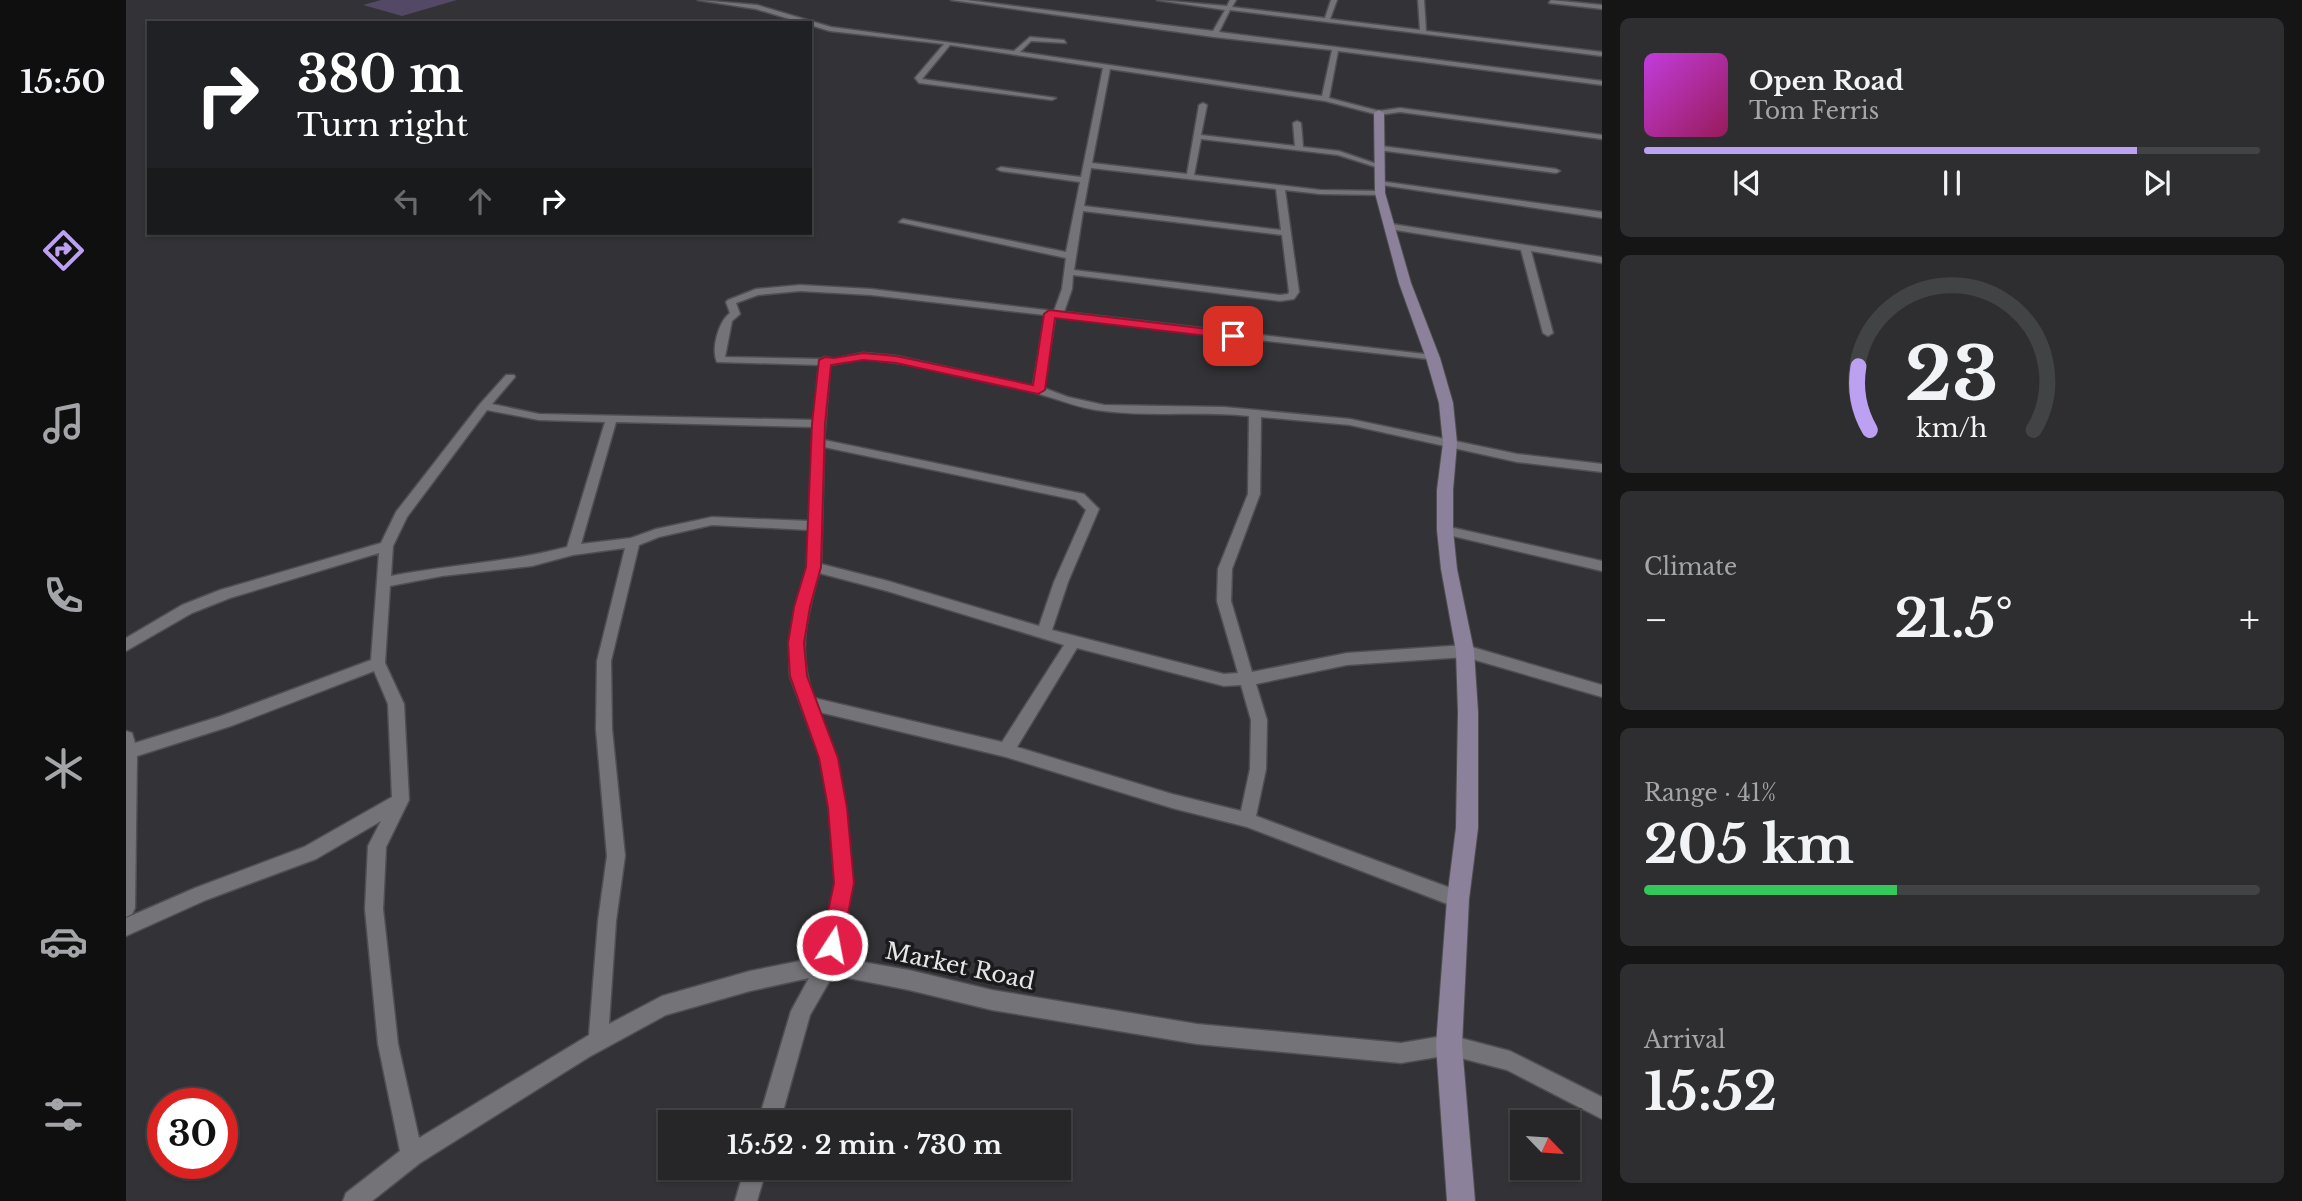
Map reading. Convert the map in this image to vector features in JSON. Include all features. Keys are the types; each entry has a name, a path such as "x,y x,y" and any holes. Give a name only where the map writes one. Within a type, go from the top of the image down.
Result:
{"street":[{"path":"701,0 757,7 803,21"},
{"path":"757,7 770,0"},
{"path":"954,0 1602,83"},
{"path":"1160,0 1602,54"},
{"path":"1214,35 1233,0"},
{"path":"1327,20 1334,0"},
{"path":"1421,0 1423,32"},
{"path":"1551,2 1602,7"},
{"path":"812,24 830,29 949,43 1325,99 1379,113 1400,110 1602,136"},
{"path":"1015,53 1030,39 1064,42"},
{"path":"949,43 918,78 919,81 1052,98"},
{"path":"1325,99 1335,50"},
{"path":"1038,390 1054,314 1067,289 1070,256 1107,67"},
{"path":"1190,177 1203,105"},
{"path":"1379,113 1381,173 1392,227 1405,282 1433,358 1446,403 1450,443 1445,490 1445,530 1449,569 1465,651 1468,712 1467,828 1458,899 1448,1045 1461,1201"},
{"path":"1297,123 1299,148"},
{"path":"1199,137 1339,153 1381,173 1602,215"},
{"path":"1088,165 1320,192 1381,173 1556,171"},
{"path":"1000,169 1085,180"},
{"path":"1068,272 1280,298 1291,297 1294,292 1280,187"},
{"path":"1080,208 1286,233"},
{"path":"903,222 1070,256"},
{"path":"1392,227 1602,260"},
{"path":"1525,248 1548,333"},
{"path":"1433,358 938,299 800,288 756,292 732,302 735,314 727,320 719,355 721,360 834,362 863,356 896,359 1038,390 1065,400 1104,408 1255,412 1350,422 1517,458 1602,468"},
{"path":"773,1110 802,1011 828,965 844,883 837,808 828,758 798,676 796,643 802,607 814,567 813,526 825,360"},
{"path":"412,1155 388,1044 374,909 377,846 401,800 396,704 378,663 386,545 401,515 484,406 510,377"},
{"path":"484,406 539,417 819,424"},
{"path":"1247,820 1258,769 1259,720 1224,601 1225,569 1254,494 1255,412"},
{"path":"573,550 611,420"},
{"path":"818,442 1080,497 1089,503 1093,509 1061,582 1043,634"},
{"path":"382,583 442,572 532,561 573,550 633,542 656,533 712,521 813,526"},
{"path":"1445,530 1602,566"},
{"path":"598,1043 607,921 616,856 604,729 604,661 633,542"},
{"path":"126,645 187,609 225,594 386,545"},
{"path":"814,567 888,586 1043,634 1224,680 1249,679 1347,659 1465,651 1602,691"},
{"path":"1006,750 1073,642"},
{"path":"126,908 128,745 225,721 378,663"},
{"path":"808,703 869,715 1006,750 1172,801 1247,820 1458,899"},
{"path":"126,927 201,894 310,853 401,800"},
{"name":"Market Road","path":"354,1201 412,1155 582,1050 662,1006 750,981 828,965 909,980 992,1000 1197,1034 1401,1053 1448,1045 1510,1061 1602,1108"},
{"path":"746,1201 752,1180"}],"shaded area":[{"path":"381,0 457,0 402,16 363,5"}],"route":[{"path":"832,945 844,883 837,808 828,758 798,676 796,643 802,607 814,567 813,526 825,360 834,362 863,356 896,359 1038,390 1049,314 1233,336"}]}
